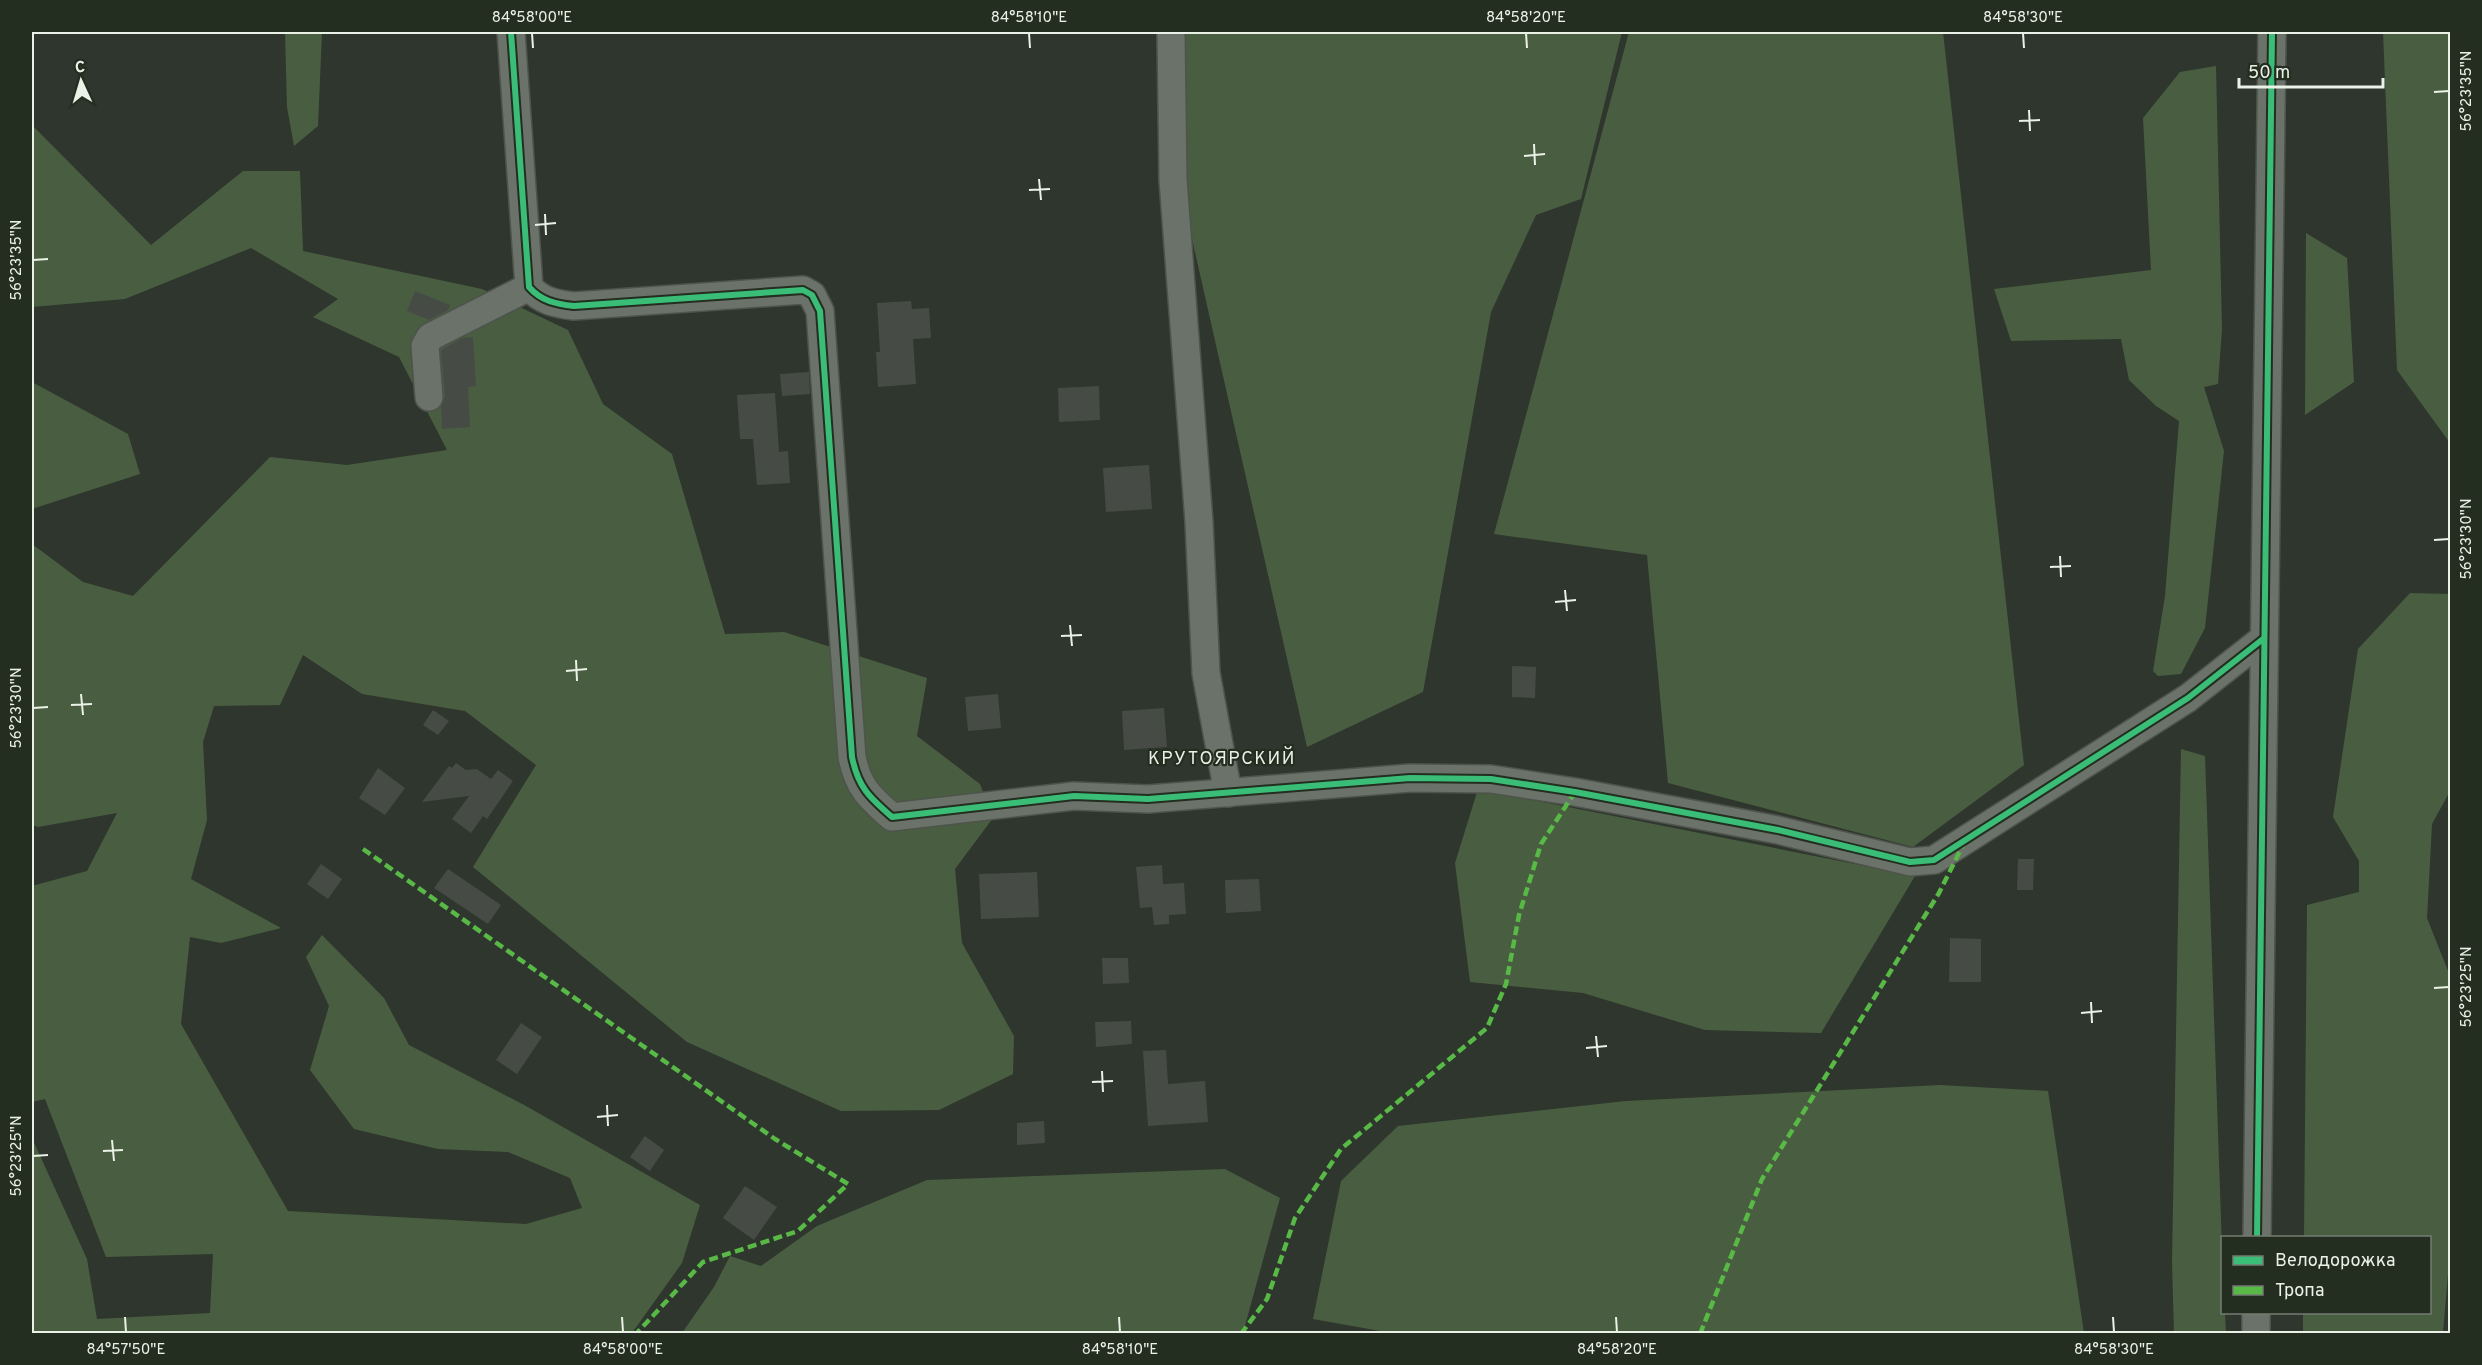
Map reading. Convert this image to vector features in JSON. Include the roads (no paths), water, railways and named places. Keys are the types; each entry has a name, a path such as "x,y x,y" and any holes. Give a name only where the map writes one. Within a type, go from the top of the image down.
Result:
{"street":[{"path":"511,32 529,287 536,295 556,304 574,306 803,290 812,295 820,310 852,757 856,777 863,790 892,817 1074,796 1148,799 1410,778 1491,779 1575,792 1778,830 1910,862 1934,860 2188,698 2263,639"},
{"path":"1171,32 1173,180 1199,522 1206,673 1228,793"},
{"path":"2257,1236 2272,32"},
{"path":"429,397 425,346 430,337 529,287"},
{"path":"2256,1314 2256,1334"}],"district":[{"name":"КРУТОЯРСКИЙ","path":"1222,758"}]}
